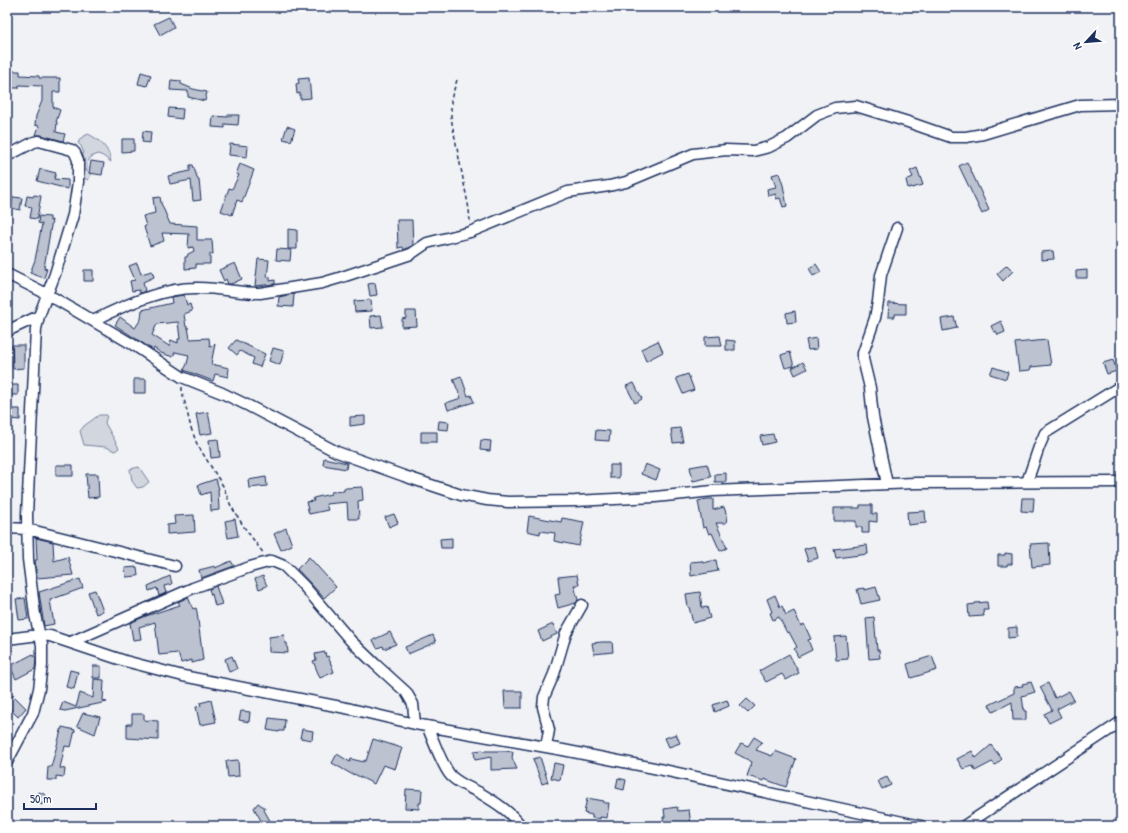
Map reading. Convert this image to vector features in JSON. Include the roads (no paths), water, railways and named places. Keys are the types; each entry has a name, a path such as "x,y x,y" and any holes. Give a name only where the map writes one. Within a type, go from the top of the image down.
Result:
{"street":[{"path":"93,321 126,305 173,291 208,288 260,293 322,283 410,254 424,245 434,241 470,232 568,192 626,182 692,154 726,150 753,151 769,147 787,138 817,115 835,108 856,106 908,122 951,138 983,134 1080,105 1121,104"},
{"path":"7,156 34,142 39,141 72,150 77,156 79,169 77,198 65,242 39,316 36,329 27,529 28,559 35,615 42,645 42,665 37,701 33,713 7,762"},
{"path":"887,484 873,417 870,388 863,353 875,318 881,275 897,228"},
{"path":"7,274 47,294 138,347 182,377 222,393 249,406 311,440 344,455 404,476 454,492 486,500 508,502 575,501 647,497 713,491 887,484 1121,482"},
{"path":"7,331 39,316"},
{"path":"1027,482 1045,433 1121,386"},
{"path":"7,528 27,529 175,566"},
{"path":"71,642 193,588 250,567 272,561 284,566 304,586 351,641 406,692 413,704 415,724"},
{"path":"546,747 548,730 543,707 544,697 554,674 566,633 582,605"},
{"path":"7,638 39,635 50,636 125,661 183,676 351,709 415,724 654,768 921,826"},
{"path":"964,826 1121,722"},
{"path":"427,726 450,775 495,802 513,816 521,826"}]}
